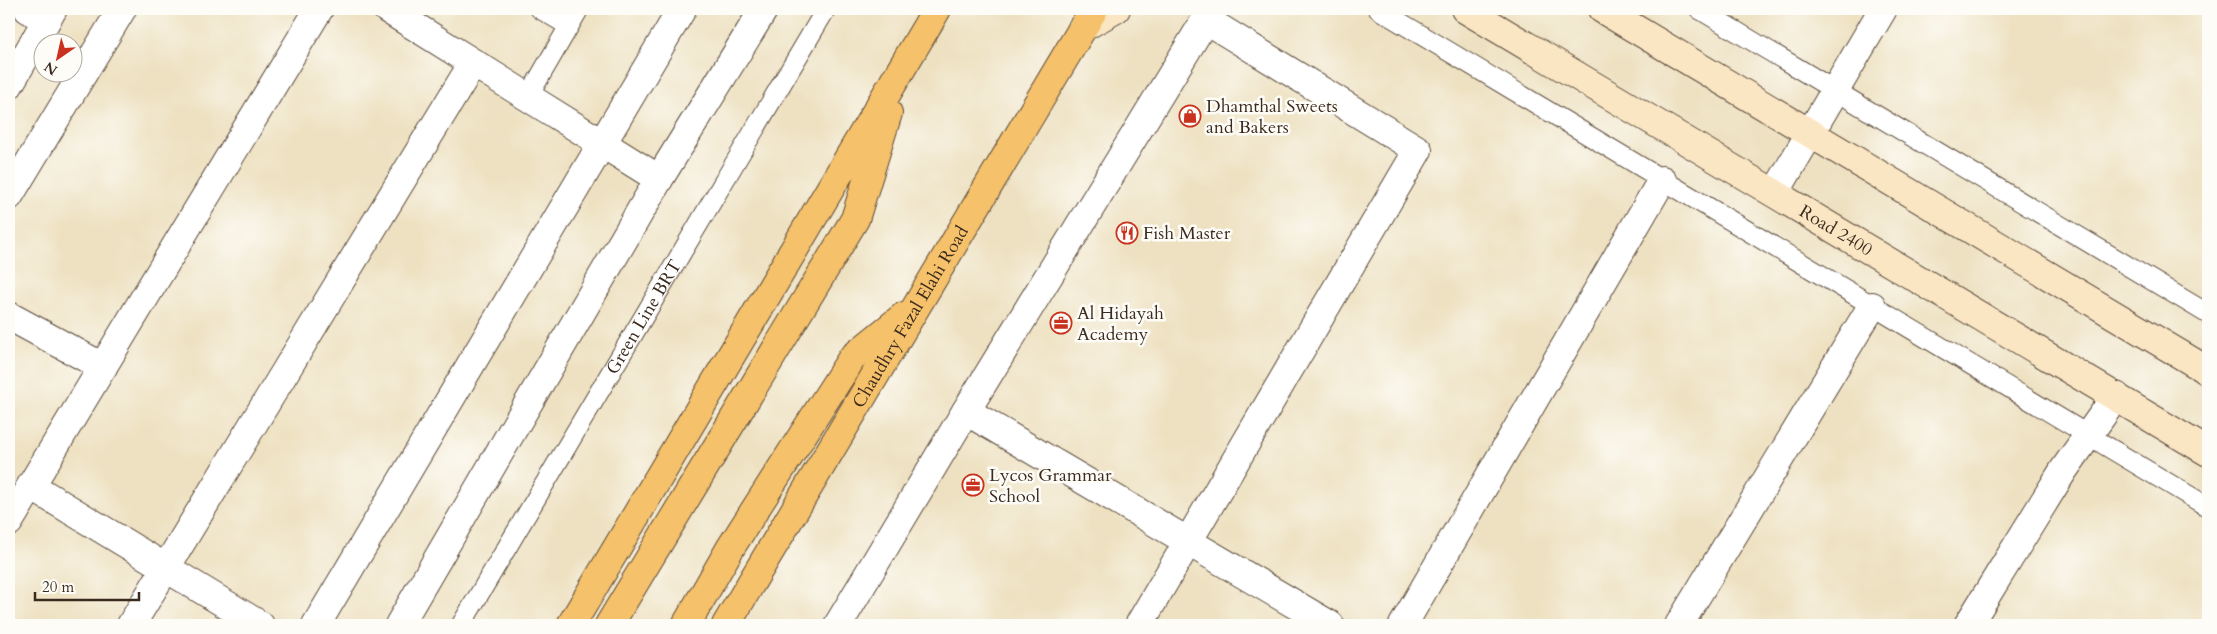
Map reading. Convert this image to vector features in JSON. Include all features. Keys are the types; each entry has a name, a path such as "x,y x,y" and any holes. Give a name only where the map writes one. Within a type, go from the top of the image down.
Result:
{"main road":[{"path":"571,625 938,9"},
{"path":"1088,18 1116,9"},
{"name":"Road 2400","path":"1466,9 2208,452"},
{"path":"1602,9 2208,371"},
{"name":"Chaudhry Fazal Elahi Road","path":"726,625 1088,18"},
{"path":"610,625 855,219 902,70"},
{"path":"686,625 732,547 852,358 919,304"}],"street":[{"path":"9,196 122,9"},
{"path":"9,522 319,9"},
{"path":"387,9 660,179"},
{"path":"316,625 682,9"},
{"path":"399,625 660,179 764,9"},
{"path":"1775,193 1882,9"},
{"path":"9,85 42,12"},
{"path":"838,625 966,411 1209,14 1418,150 1139,625"},
{"path":"131,625 473,63"},
{"path":"1404,625 1662,180"},
{"path":"1679,625 1872,306"},
{"path":"9,316 103,367"},
{"path":"1968,625 2063,471 2116,396"},
{"path":"966,411 1330,625"},
{"path":"31,486 260,625"}],"lane":[{"path":"540,9 568,26"},
{"path":"528,97 579,9"},
{"name":"Green Line BRT","path":"461,625 826,9"},
{"path":"1378,9 2208,507"},
{"path":"1699,9 2208,314"}],"place":[{"name":"Dhamthal Sweets and Bakers","path":"1190,116"},
{"name":"Fish Master","path":"1127,233"},
{"name":"Al Hidayah Academy","path":"1061,323"},
{"name":"Lycos Grammar School","path":"973,485"}]}
